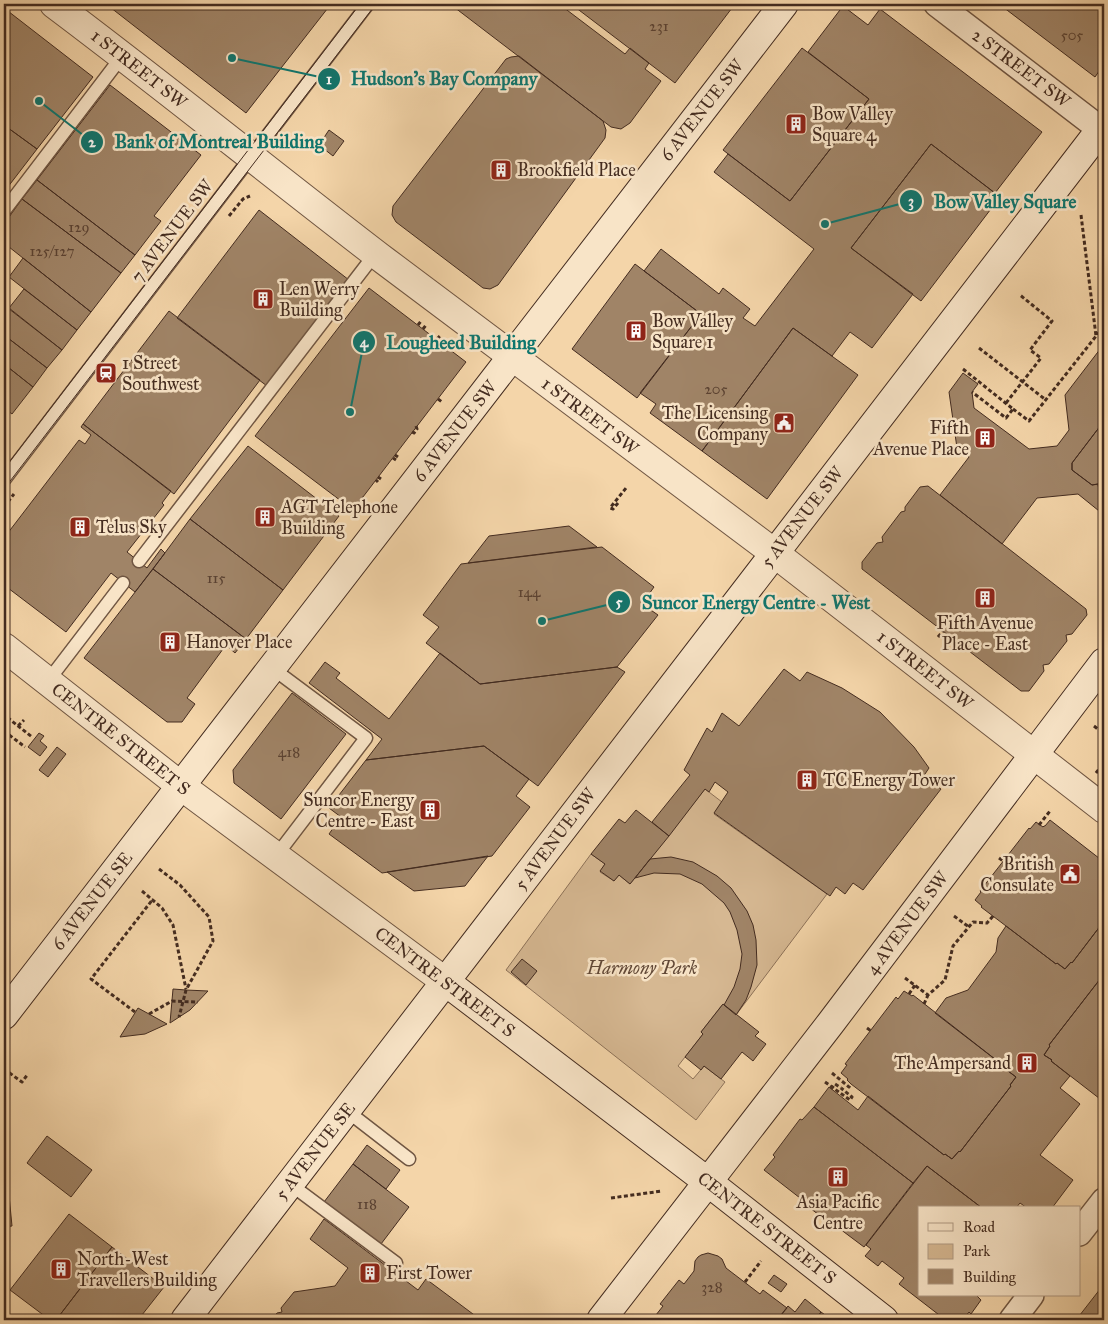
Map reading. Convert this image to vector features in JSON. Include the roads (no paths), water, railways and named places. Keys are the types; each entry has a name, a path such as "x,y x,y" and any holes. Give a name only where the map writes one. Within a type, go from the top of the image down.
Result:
{"main road":[{"name":"1 STREET SW","path":"54,4 376,254 774,553 1104,808"},
{"name":"6 AVENUE SW","path":"181,786 784,4"},
{"name":"5 AVENUE SW","path":"446,982 774,553 1103,129"},
{"name":"CENTRE STREET S","path":"4,647 181,786 446,982 708,1182 884,1320"},
{"name":"4 AVENUE SW","path":"601,1320 935,886 1104,662"},
{"name":"6 AVENUE SE","path":"4,1015 181,786"},
{"name":"5 AVENUE SE","path":"185,1320 446,982"}],"street":[{"name":"2 STREET SW","path":"937,4 1103,129"},
{"path":"1080,1232 1104,1201"},
{"path":"1012,1320 1030,1296"}],"lane":[{"name":"7 AVENUE SW","path":"4,480 368,4"},
{"path":"4,211 123,56"},
{"path":"139,561 376,254"},
{"path":"48,681 123,583"},
{"path":"272,668 366,738 276,856"},
{"path":"346,1111 409,1159"},
{"path":"290,1184 396,1263"}],"tram line":[{"path":"4,469 360,4"},
{"path":"4,489 376,4"}],"place":[{"name":"Hudson's Bay Company","path":"232,58"},
{"name":"Bank of Montreal Building","path":"39,101"},
{"name":"Bow Valley Square 4","path":"796,124"},
{"name":"Brookfield Place","path":"501,170"},
{"name":"Bow Valley Square","path":"825,224"},
{"name":"Len Werry Building","path":"263,299"},
{"name":"Bow Valley Square 1","path":"636,331"},
{"name":"1 Street Southwest","path":"106,373"},
{"name":"Lougheed Building","path":"350,412"},
{"name":"The Licensing Company","path":"784,423"},
{"name":"Fifth Avenue Place","path":"985,438"},
{"name":"AGT Telephone Building","path":"265,517"},
{"name":"Telus Sky","path":"80,527"},
{"name":"Fifth Avenue Place - East","path":"985,598"},
{"name":"Suncor Energy Centre - West","path":"542,621"},
{"name":"Hanover Place","path":"170,642"},
{"name":"TC Energy Tower","path":"807,780"},
{"name":"Suncor Energy Centre - East","path":"430,810"},
{"name":"British Consulate","path":"1070,874"},
{"name":"The Ampersand","path":"1027,1063"},
{"name":"Asia Pacific Centre","path":"838,1177"},
{"name":"North-West Travellers Building","path":"61,1269"},
{"name":"First Tower","path":"370,1273"}],"park label":[{"name":"Harmony Park","path":"642,968"}]}
